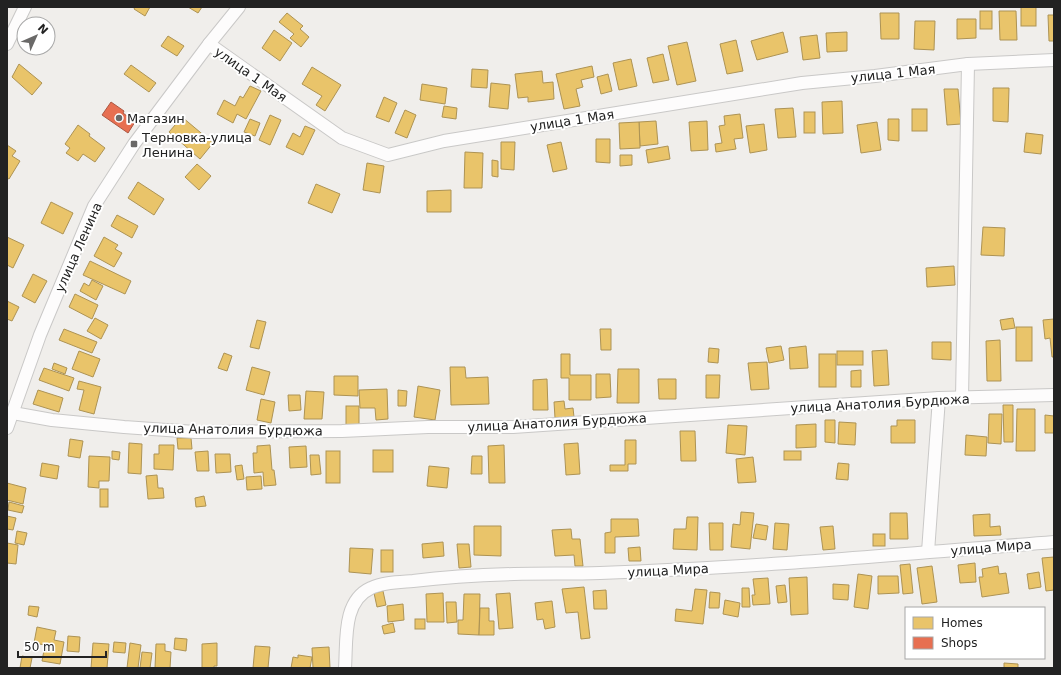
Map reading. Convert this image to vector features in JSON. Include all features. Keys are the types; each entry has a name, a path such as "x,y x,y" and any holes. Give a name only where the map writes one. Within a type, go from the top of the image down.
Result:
{"street":[{"path":"7,44 25,7"},
{"name":"улица Ленина","path":"7,428 40,335 94,206 134,144 209,44 239,7"},
{"name":"улица 1 Мая","path":"209,44 342,138 388,155 444,141 802,82 875,76 968,64 1054,60"},
{"path":"962,398 968,64"},
{"name":"улица Анатолия Бурдюжа","path":"13,413 52,420 195,432 342,430 428,427 513,427 939,398 1054,395"},
{"path":"928,552 939,398"},
{"name":"улица Мира","path":"345,668 348,625 352,607 356,598 372,587 384,584 426,579 515,574 599,573 800,562 1054,542"}],"building: Homes":[{"path":"135,7 150,7 145,16 134,9"},
{"path":"188,7 202,7 198,13"},
{"path":"1021,7 1036,7 1036,26 1021,26"},
{"path":"980,11 992,11 992,29 980,29"},
{"path":"999,11 1016,11 1017,40 1000,40"},
{"path":"287,13 303,26 300,29 309,37 301,47 290,38 294,34 279,22"},
{"path":"880,13 899,13 899,39 881,39"},
{"path":"1048,15 1054,15 1054,41 1049,41"},
{"path":"957,19 976,19 976,38 957,39"},
{"path":"915,21 935,21 934,50 914,49"},
{"path":"274,30 292,43 280,61 262,48"},
{"path":"783,32 788,52 757,60 751,41"},
{"path":"847,32 847,51 827,52 826,33"},
{"path":"817,35 820,58 803,60 800,37"},
{"path":"168,36 184,46 177,56 161,46"},
{"path":"736,40 743,71 727,74 720,44"},
{"path":"687,42 696,81 677,85 668,46"},
{"path":"663,54 669,80 653,83 647,58"},
{"path":"631,59 637,86 619,90 613,63"},
{"path":"19,64 42,83 32,95 12,77"},
{"path":"131,65 156,83 149,92 124,74"},
{"path":"592,66 594,77 581,80 583,87 576,89 580,106 564,109 556,74"},
{"path":"312,67 341,85 325,111 316,105 322,96 302,84"},
{"path":"472,69 488,70 487,88 471,87"},
{"path":"542,71 543,83 553,82 554,99 528,102 528,97 518,98 515,74"},
{"path":"608,74 612,91 601,94 597,77"},
{"path":"491,83 510,85 508,109 489,107"},
{"path":"422,84 447,88 445,104 420,100"},
{"path":"250,86 261,91 246,119 237,114 233,123 217,114 224,100 235,106 240,96 243,98"},
{"path":"993,88 1009,88 1008,122 993,121"},
{"path":"944,89 958,89 961,124 947,125"},
{"path":"384,97 397,103 389,122 376,117"},
{"path":"842,101 843,133 823,134 822,102"},
{"path":"444,106 457,108 456,119 442,117"},
{"path":"793,108 796,137 778,138 775,109"},
{"path":"912,109 927,109 927,131 912,131"},
{"path":"405,110 416,115 407,138 395,133"},
{"path":"804,112 815,112 815,133 804,133"},
{"path":"740,114 743,138 734,139 736,149 716,152 715,144 722,143 719,126 725,125 724,116"},
{"path":"270,115 281,120 270,145 259,140"},
{"path":"182,117 213,143 200,159 169,132"},
{"path":"250,119 260,123 255,136 244,132"},
{"path":"888,119 899,119 899,141 888,140"},
{"path":"656,121 658,144 640,146 639,122"},
{"path":"707,121 708,150 691,151 689,122"},
{"path":"639,122 640,148 620,149 619,123"},
{"path":"877,122 881,150 861,153 857,125"},
{"path":"764,124 767,150 750,153 746,126"},
{"path":"78,125 90,134 89,136 105,148 95,162 83,154 78,161 66,153 70,148 65,144"},
{"path":"305,126 315,130 303,155 286,147 293,133 300,137"},
{"path":"1026,133 1043,135 1041,154 1024,152"},
{"path":"596,139 610,139 610,163 596,162"},
{"path":"501,142 515,142 514,170 501,169"},
{"path":"561,142 567,169 553,172 547,145"},
{"path":"7,145 16,151 12,156 20,161 9,179 7,178"},
{"path":"668,146 670,159 648,163 646,150"},
{"path":"465,152 483,153 482,188 464,188"},
{"path":"620,155 632,155 632,165 620,166"},
{"path":"492,160 498,161 498,177 492,176"},
{"path":"367,163 384,166 380,193 363,190"},
{"path":"197,164 211,176 199,190 185,177"},
{"path":"138,182 164,199 154,215 128,198"},
{"path":"316,184 340,194 332,213 308,203"},
{"path":"451,190 451,212 427,212 427,191"},
{"path":"51,202 73,213 63,234 41,223"},
{"path":"117,215 138,226 132,238 111,226"},
{"path":"983,227 1005,228 1004,256 981,255"},
{"path":"7,237 24,245 13,268 7,265"},
{"path":"104,237 118,245 115,249 122,253 114,267 94,256"},
{"path":"90,261 131,281 125,294 83,275"},
{"path":"954,266 955,285 927,287 926,268"},
{"path":"33,274 47,281 35,303 22,296"},
{"path":"92,280 103,286 96,300 80,291 84,283 89,286"},
{"path":"75,294 98,305 92,319 69,307"},
{"path":"7,301 19,307 12,321 7,319"},
{"path":"95,318 108,325 101,339 87,331"},
{"path":"1013,318 1015,328 1002,330 1000,320"},
{"path":"1054,319 1054,357 1052,357 1050,338 1045,339 1043,320"},
{"path":"257,320 266,322 259,349 250,347"},
{"path":"1016,327 1032,327 1032,361 1016,361"},
{"path":"64,329 97,342 92,353 59,340"},
{"path":"600,329 611,329 611,350 601,350"},
{"path":"1000,340 1001,381 987,381 986,341"},
{"path":"932,342 951,342 951,360 932,359"},
{"path":"781,346 784,360 769,363 766,348"},
{"path":"806,346 808,368 790,369 789,348"},
{"path":"709,348 719,349 718,363 708,362"},
{"path":"887,350 889,385 874,386 872,351"},
{"path":"79,351 100,359 93,377 72,369"},
{"path":"837,351 863,351 863,365 837,365"},
{"path":"224,353 232,356 227,371 218,368"},
{"path":"561,354 570,354 570,375 591,375 591,400 569,400 569,378 561,378"},
{"path":"819,354 836,354 836,387 819,387"},
{"path":"767,362 769,389 751,390 748,363"},
{"path":"54,363 67,368 65,374 52,369"},
{"path":"252,367 270,372 264,395 246,390"},
{"path":"450,367 465,367 466,378 488,377 489,404 451,405"},
{"path":"44,368 74,378 69,391 39,380"},
{"path":"618,369 639,369 639,403 617,403"},
{"path":"861,370 861,387 851,387 851,371"},
{"path":"596,374 610,374 611,397 596,398"},
{"path":"706,375 720,375 719,398 706,398"},
{"path":"334,376 358,376 358,396 334,395"},
{"path":"547,379 548,410 533,410 533,380"},
{"path":"658,379 676,379 676,399 659,399"},
{"path":"79,381 101,387 94,414 79,410 84,390 77,389"},
{"path":"418,386 440,390 435,420 414,417"},
{"path":"387,389 388,419 376,420 375,408 360,408 359,390"},
{"path":"38,390 63,398 59,412 33,404"},
{"path":"398,390 407,391 406,406 398,406"},
{"path":"306,391 324,392 322,419 304,419"},
{"path":"288,395 300,395 301,410 289,411"},
{"path":"261,399 275,402 271,423 257,420"},
{"path":"564,401 565,409 573,408 574,417 555,418 554,402"},
{"path":"1003,405 1013,405 1013,442 1004,442"},
{"path":"346,406 359,406 359,426 346,426"},
{"path":"1017,409 1035,409 1035,451 1016,451"},
{"path":"989,414 1002,414 1001,444 988,443"},
{"path":"1045,415 1054,416 1054,433 1045,433"},
{"path":"825,420 835,420 835,443 825,442"},
{"path":"897,420 915,420 915,443 891,443 891,426 897,426"},
{"path":"839,422 856,423 855,445 838,444"},
{"path":"816,424 816,447 796,448 796,425"},
{"path":"728,425 747,426 745,455 726,453"},
{"path":"680,431 695,431 696,461 681,461"},
{"path":"966,435 987,437 986,456 965,455"},
{"path":"177,438 191,438 192,449 178,449"},
{"path":"70,439 83,441 80,458 68,456"},
{"path":"625,440 636,440 636,464 628,464 628,471 610,471 610,465 625,465"},
{"path":"129,443 142,444 141,474 128,473"},
{"path":"578,443 580,474 566,475 564,444"},
{"path":"159,445 174,445 173,470 154,469 154,454 159,454"},
{"path":"270,445 272,470 274,470 276,485 264,486 263,472 254,473 253,453 257,453 257,446"},
{"path":"504,445 505,483 489,483 488,446"},
{"path":"306,446 307,467 290,468 289,447"},
{"path":"373,450 393,450 393,472 373,472"},
{"path":"112,451 120,452 119,460 112,459"},
{"path":"208,451 209,471 197,471 195,452"},
{"path":"326,451 340,451 340,483 326,483"},
{"path":"784,451 801,451 801,460 784,460"},
{"path":"215,454 230,454 231,472 216,473"},
{"path":"310,455 319,455 321,474 311,475"},
{"path":"89,456 110,457 109,481 99,481 99,488 88,487"},
{"path":"472,456 482,456 482,474 471,474"},
{"path":"753,457 756,482 738,483 736,459"},
{"path":"42,463 59,466 57,479 40,476"},
{"path":"838,463 849,464 848,480 836,479"},
{"path":"242,465 244,479 237,480 235,466"},
{"path":"429,466 449,468 447,488 427,486"},
{"path":"157,475 158,488 163,488 164,498 148,499 146,476"},
{"path":"261,476 262,489 247,490 246,477"},
{"path":"7,483 26,488 23,504 7,500"},
{"path":"100,489 108,489 108,507 100,507"},
{"path":"204,496 206,506 196,507 195,498"},
{"path":"9,502 24,506 22,513 8,510"},
{"path":"741,512 754,513 750,549 731,547 733,524 740,525"},
{"path":"890,513 907,513 908,539 890,539"},
{"path":"990,514 990,527 1000,526 1001,535 974,536 973,515"},
{"path":"7,516 16,518 13,530 7,529"},
{"path":"687,517 698,517 697,550 673,549 674,529 686,529"},
{"path":"611,519 638,519 639,536 615,537 615,553 605,553 605,533 611,532"},
{"path":"709,523 723,523 723,550 710,550"},
{"path":"775,523 789,524 787,550 773,549"},
{"path":"756,524 768,526 766,540 753,538"},
{"path":"474,526 501,526 501,556 474,555"},
{"path":"833,526 835,549 823,550 820,527"},
{"path":"571,529 572,539 580,539 583,566 575,566 574,555 555,556 552,530"},
{"path":"17,531 27,533 24,545 15,543"},
{"path":"873,534 885,534 885,546 873,546"},
{"path":"443,542 444,556 423,558 422,544"},
{"path":"7,543 18,545 16,564 7,563"},
{"path":"457,544 469,544 471,567 459,568"},
{"path":"640,547 641,561 629,561 628,548"},
{"path":"350,548 373,549 371,574 349,572"},
{"path":"381,550 393,550 393,572 381,572"},
{"path":"1054,557 1054,590 1046,591 1042,558"},
{"path":"975,563 976,582 960,583 958,565"},
{"path":"910,564 913,593 903,594 900,565"},
{"path":"932,566 937,602 922,604 917,568"},
{"path":"998,566 999,574 1006,573 1009,593 982,597 979,577 983,577 982,569"},
{"path":"1039,572 1041,587 1029,589 1027,574"},
{"path":"858,574 872,576 868,609 854,607"},
{"path":"878,576 898,576 899,593 878,594"},
{"path":"807,577 808,614 791,615 789,578"},
{"path":"768,578 770,604 753,605 752,595 755,595 753,579"},
{"path":"833,584 849,585 848,600 833,599"},
{"path":"785,585 787,602 778,603 776,586"},
{"path":"584,587 590,638 581,639 578,612 566,613 562,589"},
{"path":"742,588 749,588 750,607 742,607"},
{"path":"695,589 707,590 703,624 675,621 676,609 692,611"},
{"path":"606,590 607,609 594,609 593,591"},
{"path":"383,591 386,605 377,607 374,593"},
{"path":"710,592 720,593 719,608 709,608"},
{"path":"443,593 444,622 427,622 426,594"},
{"path":"510,593 513,628 499,629 496,594"},
{"path":"464,594 480,594 479,635 458,634 458,620 463,620"},
{"path":"725,600 740,603 738,617 723,614"},
{"path":"552,601 555,627 545,629 543,619 537,620 535,603"},
{"path":"446,602 456,602 457,622 447,623"},
{"path":"403,604 404,620 388,622 387,606"},
{"path":"29,606 39,607 37,617 28,615"},
{"path":"480,608 489,608 489,621 494,621 494,635 479,635"},
{"path":"415,619 425,619 425,629 415,629"},
{"path":"393,623 395,632 384,634 382,626"},
{"path":"37,627 56,631 54,640 64,642 60,664 42,661 45,645 34,643"},
{"path":"68,636 80,637 79,652 67,651"},
{"path":"175,638 187,639 186,651 174,649"},
{"path":"114,642 126,643 125,653 113,652"},
{"path":"93,643 109,644 107,668 91,668"},
{"path":"130,643 141,645 138,668 127,668"},
{"path":"217,643 217,666 214,666 214,668 202,668 202,644"},
{"path":"156,644 165,644 165,651 171,652 170,668 155,668"},
{"path":"255,646 270,647 268,668 253,668"},
{"path":"329,647 330,668 313,668 312,648"},
{"path":"142,652 152,653 150,668 140,668"},
{"path":"298,655 312,657 310,668 291,668 293,657 298,658"},
{"path":"22,656 32,658 30,668 20,668"},
{"path":"1004,663 1018,664 1018,668 1004,668"}],"building: Shops":[{"name":"Магазин","path":"111,102 124,111 123,113 135,122 128,133 102,115"}],"place":[{"name":"Магазин","path":"119,118"},
{"name":"Терновка-улица Ленина","path":"134,144"}]}
